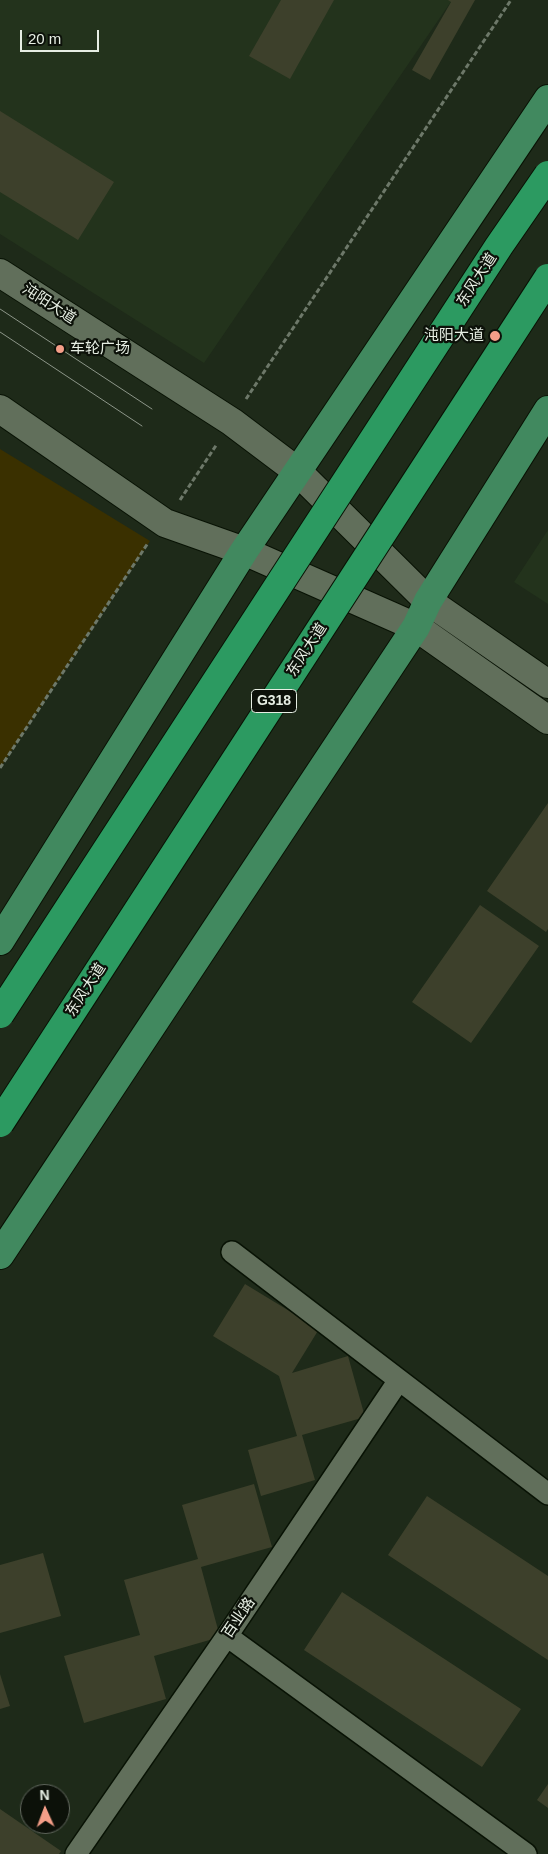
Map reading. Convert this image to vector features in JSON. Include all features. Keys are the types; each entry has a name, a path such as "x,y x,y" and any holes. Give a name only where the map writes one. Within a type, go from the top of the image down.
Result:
{"highway":[{"name":"东风大道","path":"0,1014 494,254 548,175"},
{"name":"东风大道","path":"0,1123 548,278"}],"main road":[{"path":"0,941 244,551 548,99"},
{"name":"沌阳大道","path":"0,272 232,422 297,471 428,601 548,684"},
{"path":"0,409 165,523 244,551 416,627 548,720"},
{"path":"0,1255 416,627 428,601 548,410"}],"street":[{"path":"232,1252 548,1494"},
{"name":"百业路","path":"76,1854 227,1636 399,1380"},
{"path":"227,1636 526,1854"}],"path":[{"path":"0,768 150,541 165,523 511,0"}],"shaded area":[{"path":"0,0 452,0 204,363 0,234"},
{"path":"0,449 150,541 0,768"},
{"path":"548,530 548,604 514,582"}],"building":[{"path":"281,0 334,0 290,79 249,56"},
{"path":"448,0 475,0 430,80 412,70 451,2"},
{"path":"0,111 114,182 78,240 0,192"},
{"path":"548,803 548,929 546,932 487,891"},
{"path":"480,905 539,946 471,1043 412,1002"},
{"path":"245,1284 319,1329 292,1373 348,1356 365,1417 302,1435 315,1480 261,1496 248,1450 297,1436 279,1376 213,1336"},
{"path":"254,1484 272,1547 201,1567 220,1637 154,1656 166,1699 84,1723 64,1656 140,1635 124,1580 198,1559 182,1505"},
{"path":"427,1496 548,1576 548,1660 388,1555"},
{"path":"43,1553 61,1616 0,1633 0,1565"},
{"path":"342,1592 521,1709 482,1767 304,1650"},
{"path":"0,1674 10,1706 0,1709"},
{"path":"548,1784 548,1808 537,1800"},
{"path":"0,1809 20,1823 20,1834 36,1834 61,1851 59,1854 0,1854"}],"tram line":[{"path":"0,309 152,409"},
{"path":"0,332 142,426"}],"place":[{"name":"沌阳大道","path":"495,336"},
{"name":"车轮广场","path":"60,349"}]}
